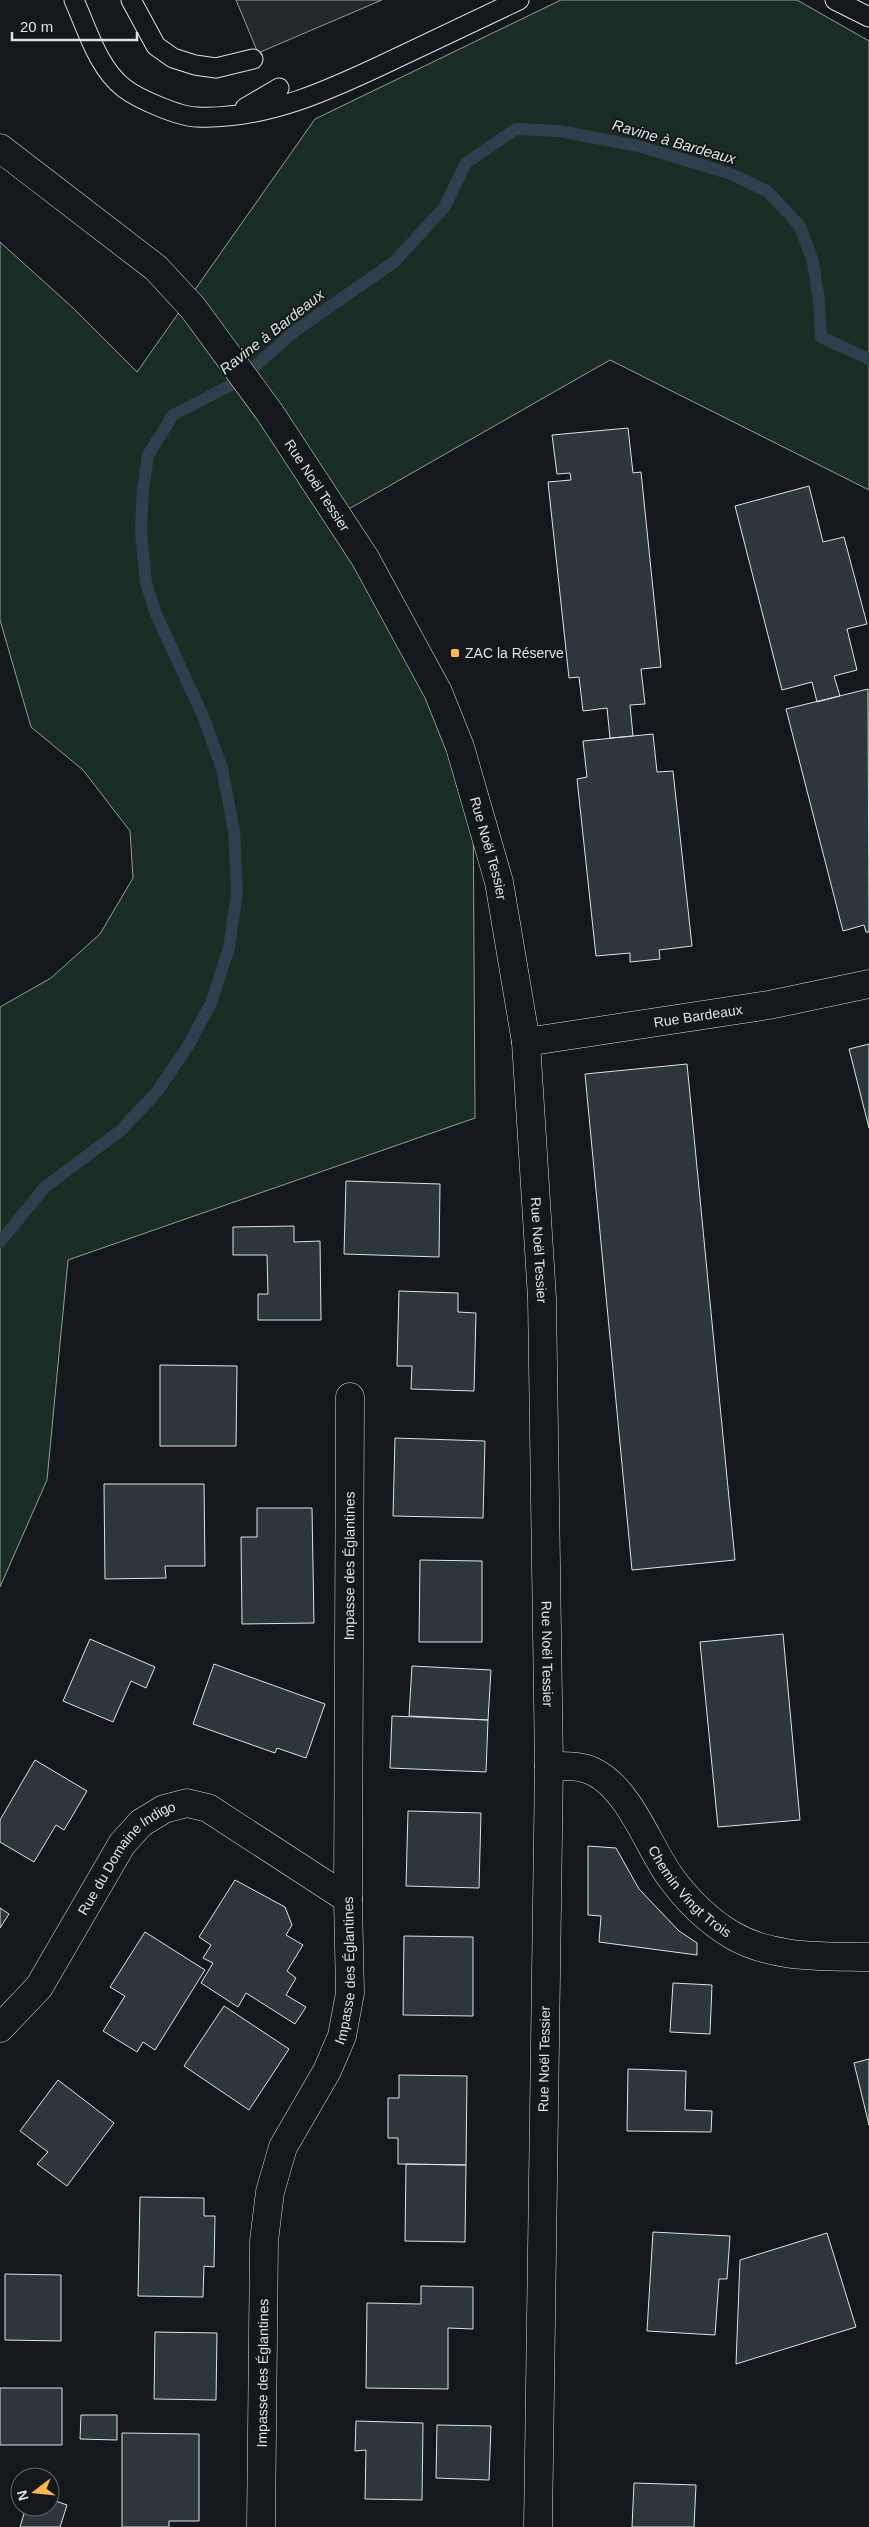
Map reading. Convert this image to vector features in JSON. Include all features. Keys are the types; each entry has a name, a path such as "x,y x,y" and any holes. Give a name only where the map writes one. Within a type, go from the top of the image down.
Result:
{"street":[{"name":"Rue Noël Tessier","path":"0,148 156,268 193,308 270,413 365,558 438,692 460,747 499,882 526,1042 542,1298 549,1766 538,2527"},
{"name":"Rue Bardeaux","path":"526,1042 769,1005 869,984"},
{"name":"Impasse des Églantines","path":"261,2527 264,2242 270,2192 283,2147 327,2071 342,2036 350,1993 348,1899 350,1397"},
{"name":"Chemin Vingt Trois","path":"549,1766 577,1767 594,1772 605,1780 634,1815 669,1875 693,1904 710,1920 734,1936 759,1946 791,1954 869,1957"},
{"name":"Rue du Domaine Indigo","path":"0,2028 39,1987 122,1844 142,1823 164,1809 187,1803 208,1808 348,1899"}],"lane":[{"path":"74,0 107,70 124,88 147,102 196,118 230,116 288,104 330,90 519,0"},
{"path":"131,0 156,46 173,58 195,65 216,68 253,59"},
{"path":"835,0 869,17"},
{"path":"230,116 279,88"}],"green space":[{"path":"561,0 797,0 869,41 869,490 610,360 340,514 473,791 475,1118 68,1260 47,1480 0,1587 0,1007 51,978 100,934 133,878 130,831 83,770 31,727 0,620 0,242 72,307 137,372 315,119"}],"shaded area":[{"path":"236,0 382,0 258,53"}],"building":[{"path":"628,428 633,473 641,472 661,667 641,669 645,704 630,705 633,736 610,738 607,708 583,711 579,677 569,678 548,482 571,480 570,473 557,474 552,435"},
{"path":"809,486 823,542 844,537 867,624 847,629 857,670 834,676 840,696 817,702 812,682 782,690 735,506"},
{"path":"868,689 869,932 866,932 864,925 843,931 786,709"},
{"path":"653,734 657,772 673,771 692,946 659,950 660,959 630,962 630,953 596,956 577,779 587,777 583,741"},
{"path":"869,1044 869,1128 849,1049"},
{"path":"687,1064 735,1560 632,1570 585,1074"},
{"path":"346,1181 440,1184 439,1257 344,1254"},
{"path":"294,1226 294,1242 320,1241 321,1320 258,1320 258,1294 268,1294 267,1255 233,1255 233,1227"},
{"path":"399,1291 458,1293 458,1312 476,1313 474,1391 411,1389 412,1366 397,1366"},
{"path":"160,1365 237,1366 236,1446 160,1446"},
{"path":"395,1438 485,1441 483,1518 393,1516"},
{"path":"104,1484 204,1484 205,1566 165,1566 166,1578 105,1579"},
{"path":"257,1508 312,1508 314,1623 242,1624 241,1537 257,1537"},
{"path":"420,1560 482,1561 482,1642 419,1642"},
{"path":"783,1634 800,1820 718,1827 700,1642"},
{"path":"90,1639 155,1667 146,1688 131,1681 113,1722 63,1701"},
{"path":"214,1664 325,1704 306,1758 277,1748 275,1753 193,1724"},
{"path":"412,1666 491,1670 488,1720 409,1716"},
{"path":"392,1716 488,1720 486,1772 390,1768"},
{"path":"35,1760 87,1791 64,1830 56,1825 34,1862 0,1842 0,1820"},
{"path":"408,1811 481,1813 479,1888 406,1886"},
{"path":"588,1846 616,1848 639,1889 679,1931 697,1943 697,1955 599,1942 601,1916 588,1915"},
{"path":"235,1880 285,1907 292,1925 286,1935 303,1945 287,1971 296,1978 286,1995 306,2007 295,2024 246,1993 238,2007 201,1983 213,1963 203,1958 211,1945 199,1937"},
{"path":"0,1908 9,1914 0,1928"},
{"path":"145,1932 205,1970 155,2050 143,2042 137,2052 103,2031 125,1996 110,1987"},
{"path":"404,1936 473,1937 473,2016 403,2015"},
{"path":"673,1983 712,1985 710,2034 670,2032"},
{"path":"224,2006 289,2049 249,2110 184,2066"},
{"path":"869,2059 869,2125 854,2063"},
{"path":"628,2069 686,2071 685,2110 712,2111 711,2132 627,2131"},
{"path":"399,2075 467,2076 466,2165 398,2164 398,2138 388,2138 388,2098 399,2098"},
{"path":"58,2080 114,2123 67,2186 37,2164 48,2152 20,2131"},
{"path":"406,2164 466,2165 465,2242 405,2241"},
{"path":"140,2197 204,2198 204,2216 215,2216 214,2267 204,2266 203,2297 138,2296"},
{"path":"653,2232 730,2236 727,2279 719,2279 715,2335 647,2331"},
{"path":"827,2233 856,2327 736,2364 740,2260"},
{"path":"5,2274 61,2275 61,2341 5,2340"},
{"path":"421,2286 473,2287 473,2329 448,2328 448,2389 366,2388 367,2303 421,2304"},
{"path":"155,2332 217,2333 216,2400 154,2399"},
{"path":"0,2388 62,2388 62,2445 0,2445"},
{"path":"81,2415 117,2415 117,2440 80,2439"},
{"path":"356,2421 423,2423 422,2500 365,2499 366,2450 355,2451"},
{"path":"437,2425 491,2426 489,2480 436,2478"},
{"path":"122,2433 199,2434 199,2521 169,2521 169,2527 122,2527"},
{"path":"634,2483 696,2485 694,2527 632,2527"},
{"path":"60,2503 67,2505 60,2527 20,2527 23,2517 60,2517"}],"waterway":[{"name":"Ravine à Bardeaux","path":"0,1242 45,1187 120,1131 156,1093 188,1046 211,1003 229,948 237,892 234,831 222,768 203,716 156,614 146,583 141,532 143,490 148,455 173,415 237,382 295,331 394,262 444,208 466,163 516,129 559,131 638,146 731,174 767,191 800,226 813,262 819,300 821,337 869,359"}],"place":[{"name":"ZAC la Réserve","path":"455,653"}]}
